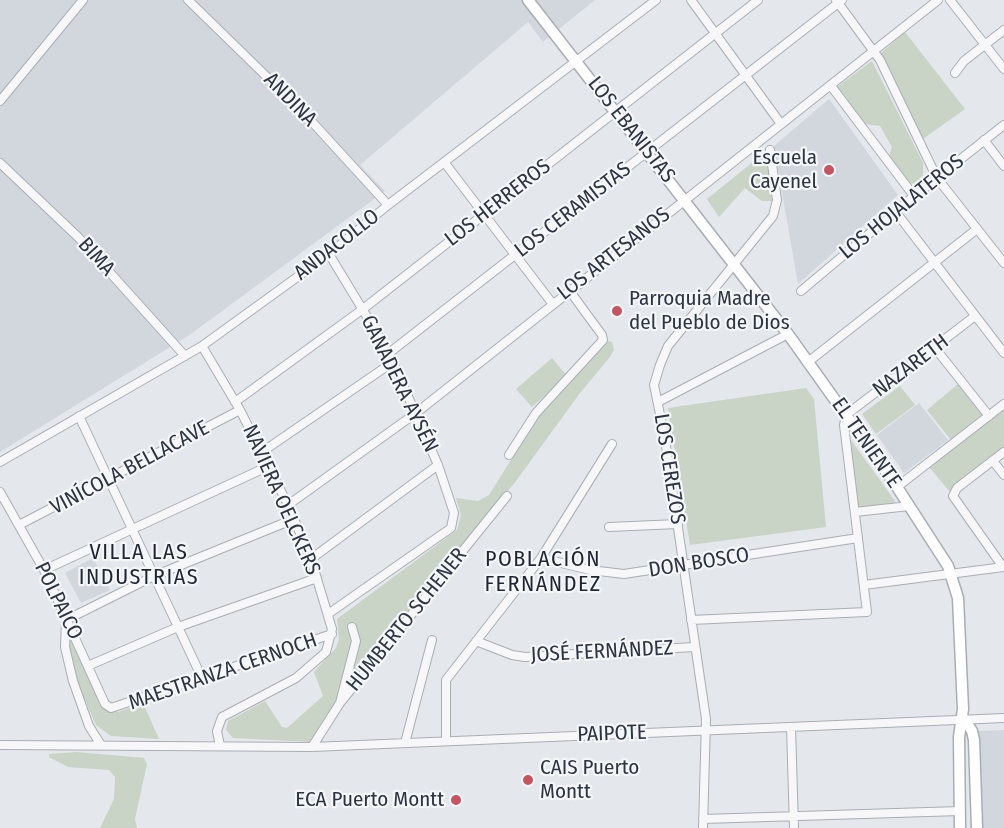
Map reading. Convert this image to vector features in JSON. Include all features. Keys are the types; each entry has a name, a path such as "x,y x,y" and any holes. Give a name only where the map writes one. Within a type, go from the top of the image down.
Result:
{"main road":[{"path":"528,0 577,61"},
{"name":"LOS EBANISTAS","path":"577,61 685,199"},
{"name":"EL TENIENTE","path":"685,199 788,334 846,415 897,487 951,572 958,598 964,719"},
{"path":"960,828 959,737 964,719"},
{"path":"964,719 972,731 974,740 977,828"}],"street":[{"path":"0,101 83,0"},
{"name":"ANDINA","path":"188,0 304,113 388,205"},
{"name":"ANDACOLLO","path":"0,462 202,346 329,254 388,205 656,0"},
{"path":"691,0 781,124"},
{"name":"LOS HERREROS","path":"235,402 363,309 758,0"},
{"name":"LOS ARTESANOS","path":"288,505 416,412 938,0"},
{"path":"950,0 1004,69"},
{"path":"839,1 873,51 937,178 1004,263"},
{"name":"LOS CERAMISTAS","path":"389,353 839,1"},
{"path":"954,72 964,61 1004,30"},
{"path":"831,86 914,196"},
{"name":"LOS HOJALATEROS","path":"801,291 895,211 1004,125"},
{"path":"984,140 1004,165"},
{"name":"LOS CEREZOS","path":"703,824 706,719 678,524 654,385 668,346 773,216 776,208 770,150"},
{"path":"444,162 552,303"},
{"name":"BIMA","path":"0,163 78,237 185,356"},
{"path":"895,211 1004,353"},
{"path":"808,362 977,229"},
{"name":"GANADERA AYSÉN","path":"329,254 389,353 438,465 454,513 454,521"},
{"path":"509,455 536,413 603,340 602,335 569,290"},
{"name":"NAZARETH","path":"846,415 975,316"},
{"path":"658,402 788,334"},
{"name":"NAVIERA OELCKERS","path":"202,346 240,410 288,505 317,579 332,634"},
{"path":"935,348 989,416"},
{"path":"262,452 393,362"},
{"path":"897,487 1004,404"},
{"name":"VINÍCOLA BELLACAVE","path":"19,525 240,410"},
{"path":"691,621 867,612 844,425 846,415"},
{"path":"79,416 202,678"},
{"path":"446,741 446,680 541,558 612,444"},
{"path":"864,585 1003,567 953,496 957,488 1004,452"},
{"path":"993,461 1004,475"},
{"path":"310,559 438,465"},
{"path":"44,570 269,466"},
{"name":"POLPAICO","path":"0,492 44,570 90,665 105,704 114,709"},
{"name":"HUMBERTO SCHENER","path":"312,747 340,704 507,496"},
{"path":"855,512 909,506"},
{"path":"101,745 89,726 73,681 63,626 68,619 154,576 294,519"},
{"name":"MAESTRANZA CERNOCH","path":"328,614 451,528 454,521"},
{"path":"609,527 678,524"},
{"name":"DON BOSCO","path":"541,558 613,574 684,566 858,538"},
{"path":"90,665 178,627 317,579"},
{"path":"340,704 341,689 356,641 352,627"},
{"path":"220,746 217,731 222,717 296,678 326,652 332,634"},
{"name":"MAESTRANZA CERNOCH","path":"114,709 332,634"},
{"path":"405,743 432,640"},
{"name":"JOSÉ FERNÁNDEZ","path":"476,641 512,655 525,657 694,647"},
{"name":"PAIPOTE","path":"0,745 312,747 1004,718"},
{"path":"791,727 794,828"},
{"path":"703,824 793,816 960,812"}],"shaded area":[{"path":"0,0 595,0 543,42 528,22 360,165 385,191 188,336 0,452"},
{"name":"Escuela Cayenel","path":"829,99 898,195 798,284 774,146"},
{"path":"919,403 948,440 904,473 877,435"},
{"path":"93,558 110,590 81,603 65,573"},
{"path":"1004,730 1004,828 983,828 981,755 977,731"}],"green space":[{"path":"905,32 965,109 923,139 881,53"},
{"path":"872,61 923,163 923,175 915,184 909,183 889,156 892,147 880,126 864,124 837,87"},
{"path":"764,153 767,154 772,201 762,201 745,188 719,217 707,199"},
{"path":"608,341 612,342 614,350 610,357 580,393 516,481 345,692 311,742 233,738 226,730 228,721 265,701 282,727 287,728 323,696 314,672 336,648 339,639 337,619 457,530 461,515 456,498 478,501 489,495 539,415"},
{"path":"552,358 567,376 532,407 516,389"},
{"path":"958,384 983,414 951,440 927,410"},
{"path":"900,386 915,405 876,434 862,414"},
{"path":"806,388 814,399 826,527 690,545 668,408"},
{"path":"1004,409 1004,449 950,492 929,467"},
{"path":"851,440 895,501 893,504 859,508 856,505"},
{"path":"70,628 107,709 118,712 143,703 159,739 111,736 96,725 79,687 68,648 67,632"},
{"path":"77,752 144,758 147,764 135,819 137,828 100,828 114,799 115,777 109,770 68,767 49,757 49,754"}],"place":[{"name":"Escuela Cayenel","path":"829,170"},
{"name":"Parroquia Madre del Pueblo de Dios","path":"617,311"},
{"name":"CAIS Puerto Montt","path":"528,780"},
{"name":"ECA Puerto Montt","path":"456,800"}],"district":[{"name":"VILLA LAS INDUSTRIAS","path":"139,566"},
{"name":"POBLACIÓN FERNÁNDEZ","path":"543,572"}]}
